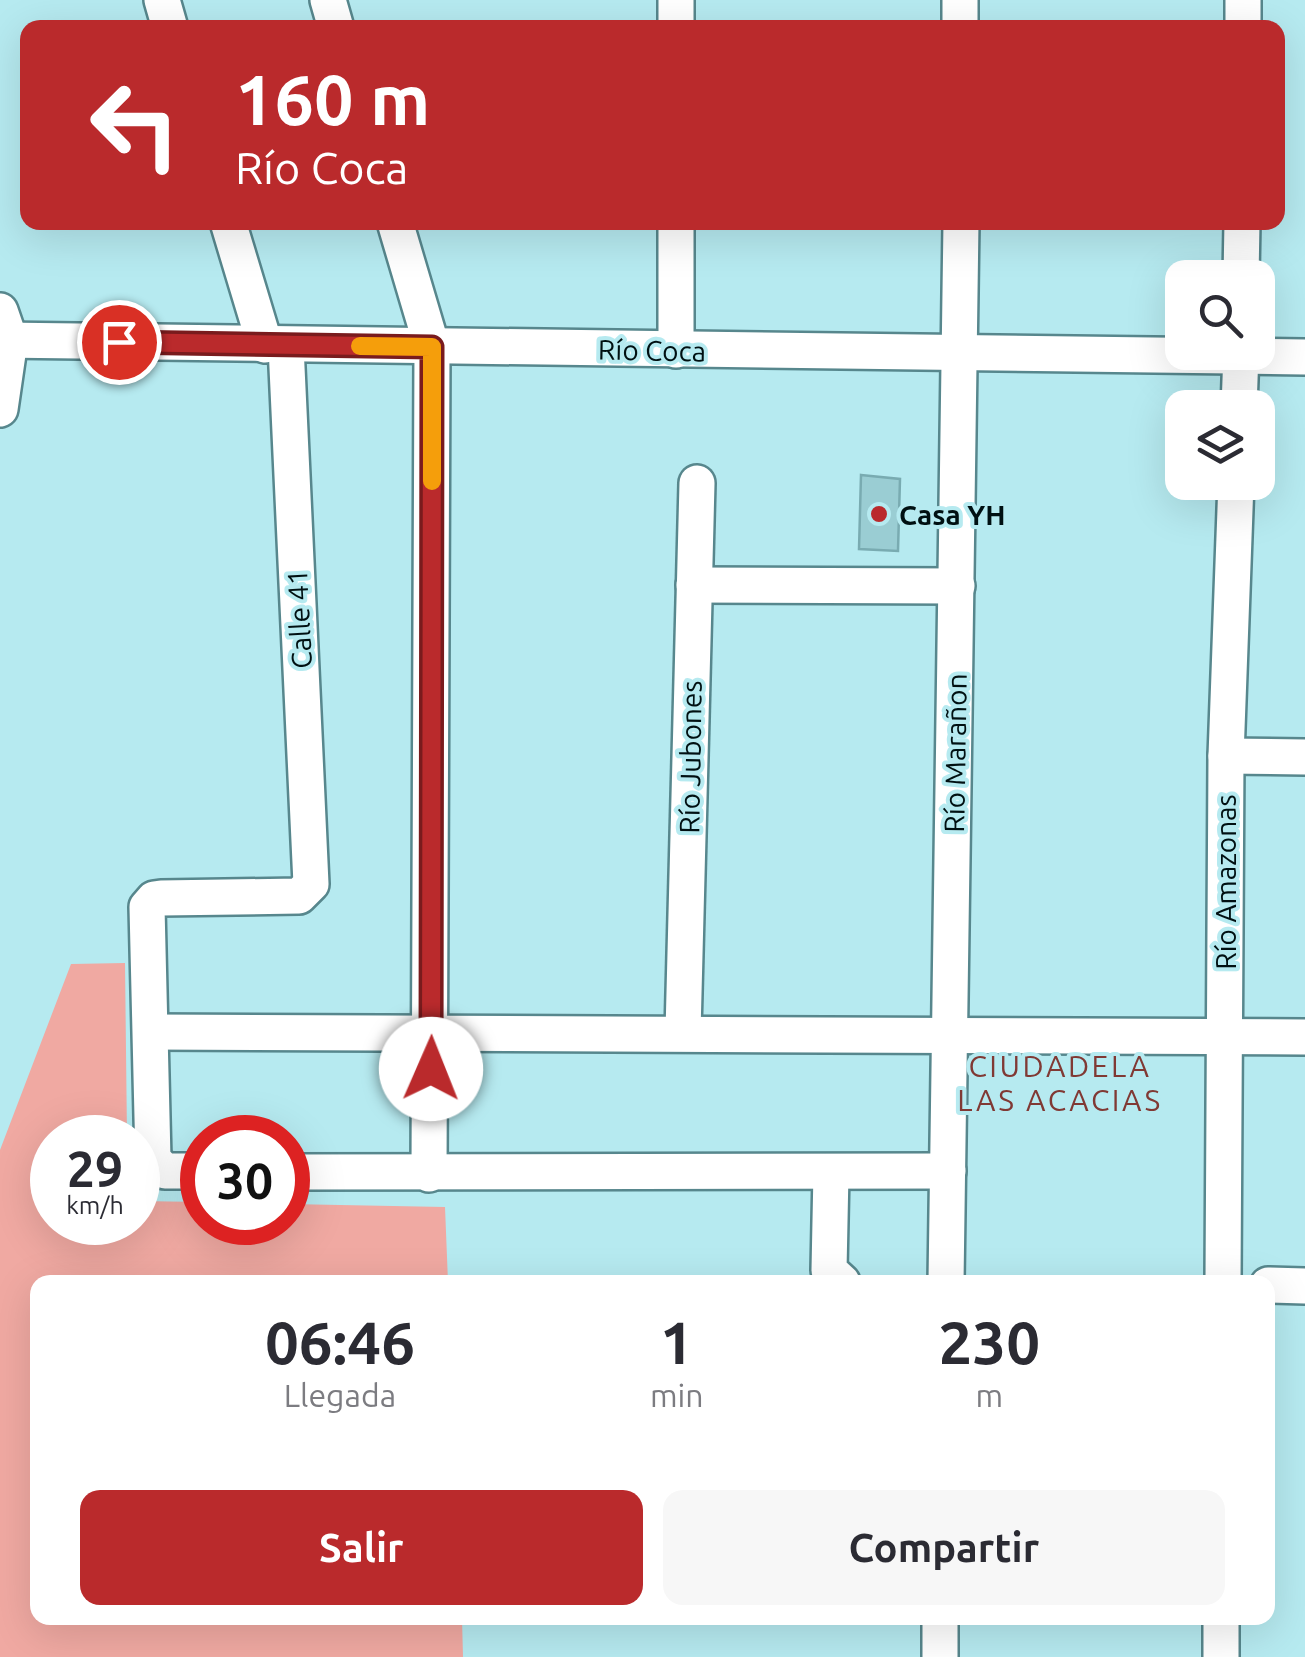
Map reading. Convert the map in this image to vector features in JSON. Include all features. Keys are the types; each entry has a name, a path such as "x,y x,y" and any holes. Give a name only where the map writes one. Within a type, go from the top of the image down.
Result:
{"street":[{"name":"Calle 41","path":"151,1032 146,907 154,899 299,896 311,884 276,345 231,230"},
{"path":"397,230 432,347 430,1174"},
{"path":"676,230 676,350"},
{"name":"Río Marañon","path":"946,1275 961,230"},
{"path":"1241,260 1242,230"},
{"name":"Río Coca","path":"3,331 276,345 1165,354"},
{"path":"0,409 3,331"},
{"name":"Río Coca","path":"1275,356 1305,357"},
{"name":"Río Jubones","path":"683,1032 697,483"},
{"name":"Río Amazonas","path":"1223,1275 1226,756 1235,500"},
{"path":"694,585 957,586"},
{"path":"1226,756 1305,757"},
{"path":"180,1171 165,1171 153,1159 151,1032 1305,1037"},
{"path":"310,1172 948,1171"},
{"path":"830,1172 830,1270 835,1275"},
{"path":"1275,1285 1305,1286"},
{"path":"940,1625 940,1657"},
{"path":"1220,1657 1221,1625"}],"shaded area":[{"path":"125,963 127,1115 30,1115 30,1245 160,1245 160,1201 180,1202 180,1245 310,1245 310,1204 445,1207 448,1275 30,1275 30,1625 462,1625 463,1657 0,1657 0,1150 71,964"}],"building":[{"name":"Casa YH","path":"861,475 900,479 898,551 859,549"}],"slow traffic":[{"path":"360,346 432,347 432,481"}],"place":[{"name":"Casa YH","path":"879,514"}],"district":[{"name":"CIUDADELA LAS ACACIAS","path":"1060,1083"}],"route":[{"path":"119,342 432,347 431,1069"}]}
